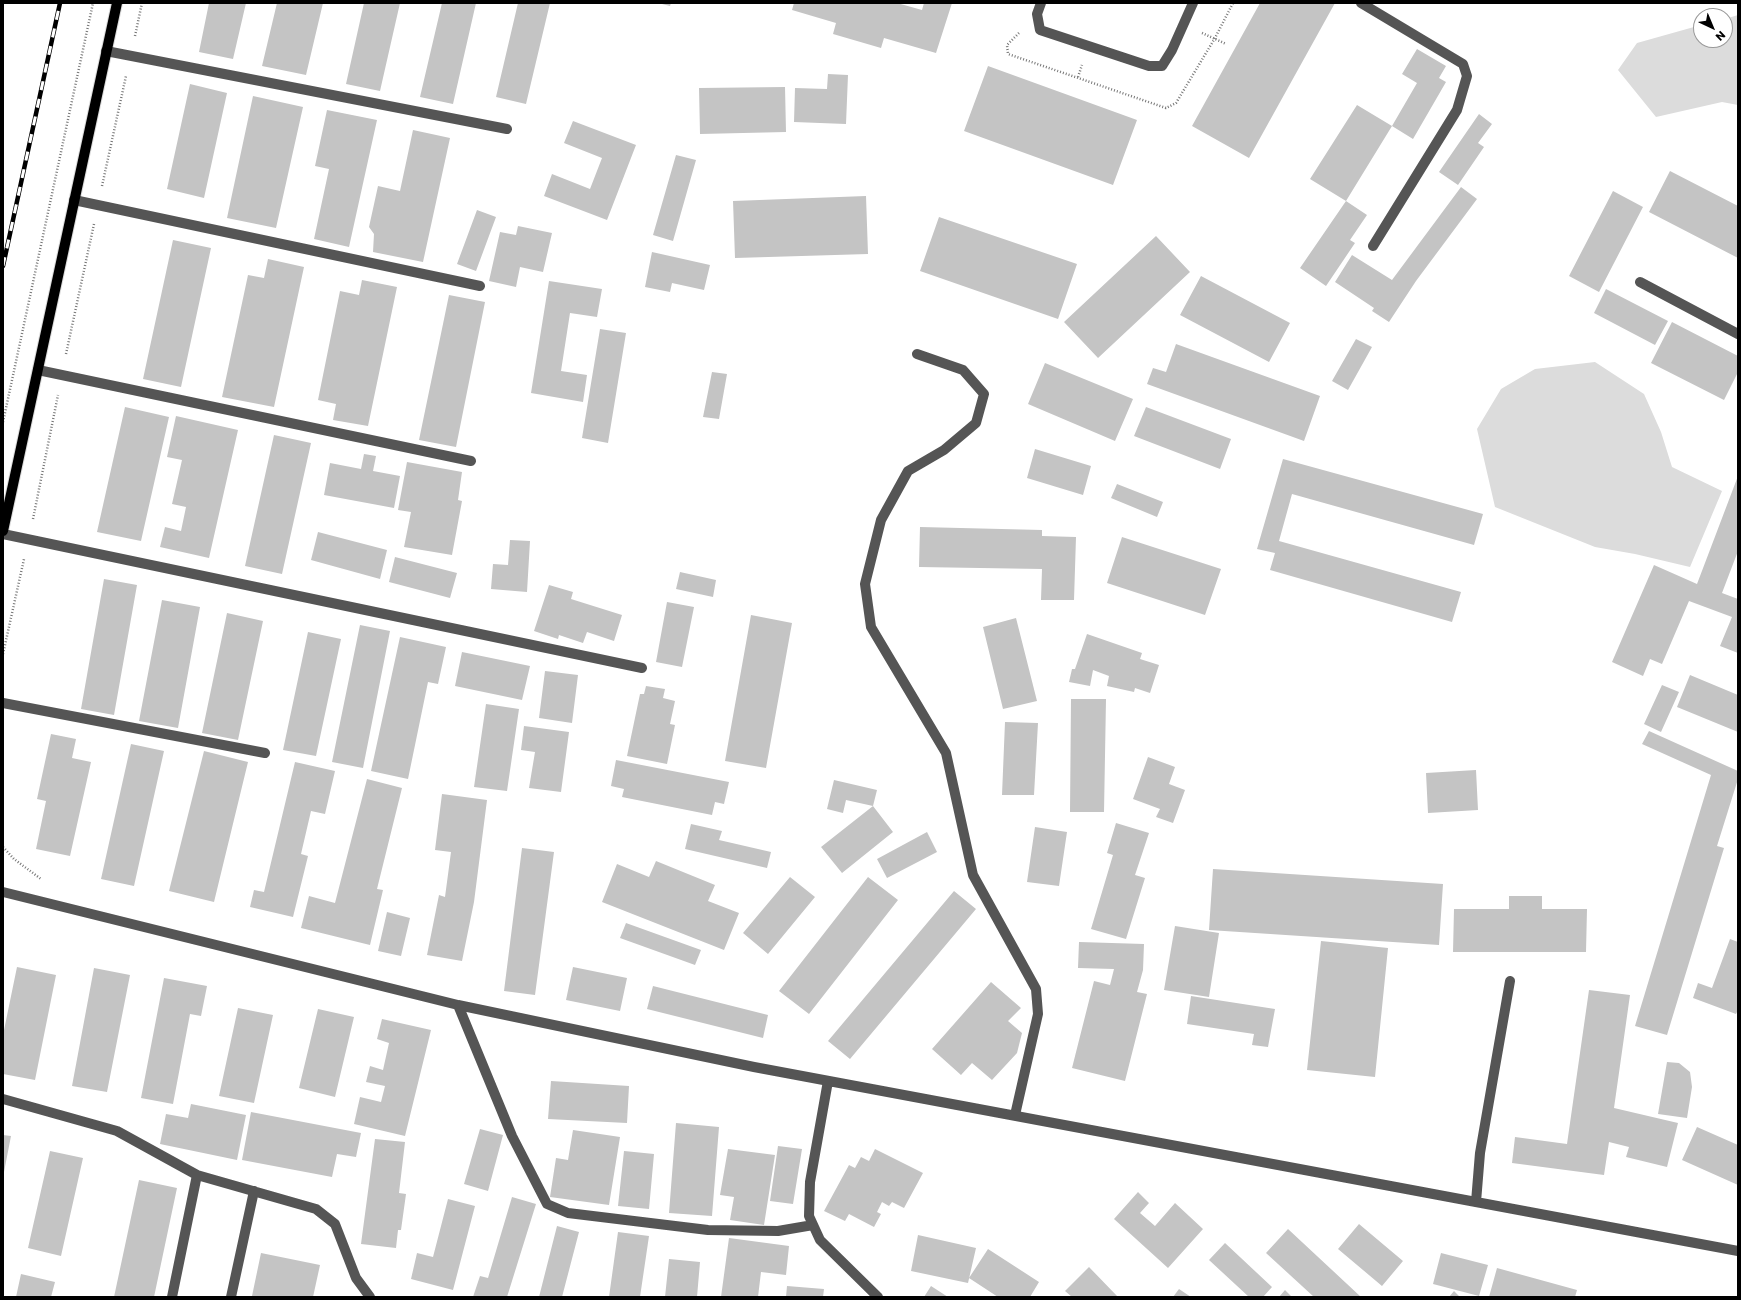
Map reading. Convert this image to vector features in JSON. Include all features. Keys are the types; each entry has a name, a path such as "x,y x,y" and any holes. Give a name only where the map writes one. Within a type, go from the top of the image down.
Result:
{"main road":[{"path":"3,532 117,3"}],"street":[{"path":"1041,3 1037,14 1040,30 1149,66 1162,66 1172,50 1193,3"},
{"path":"1361,3 1463,64 1468,76 1457,110 1373,246"},
{"path":"106,51 507,129"},
{"path":"74,200 480,286"},
{"path":"1640,282 1738,334"},
{"path":"917,354 963,370 984,394 976,423 944,450 908,471 881,520 865,584 870,627 946,753 973,875 1036,989 1038,1014 1015,1115"},
{"path":"38,370 470,461"},
{"path":"3,532 28,539 642,668"},
{"path":"3,703 265,752"},
{"path":"3,892 458,1006 754,1068 1015,1115 1738,1251"},
{"path":"1476,1202 1480,1153 1510,981"},
{"path":"458,1006 512,1136 548,1204 568,1213 708,1230 778,1232 813,1225"},
{"path":"828,1081 810,1182 808,1216 820,1240 878,1297"},
{"path":"3,1099 117,1131 197,1175 316,1209 335,1224 356,1278 370,1297"},
{"path":"172,1297 197,1175"},
{"path":"230,1297 254,1191"}],"path":[{"path":"3,422 93,3"},
{"path":"3,654 142,3"},
{"path":"1184,24 1226,44"},
{"path":"3,847 14,859 45,882"}],"shaded area":[{"path":"1738,15 1738,105 1722,102 1656,117 1618,70 1637,43 1693,27 1693,48 1733,48 1733,17"},
{"path":"1595,362 1644,394 1661,432 1672,467 1722,491 1690,567 1635,554 1595,547 1495,507 1477,429 1501,389 1535,369"}],"building":[{"path":"209,3 246,3 233,59 199,52"},
{"path":"277,3 323,3 306,75 262,66"},
{"path":"364,3 400,3 380,91 346,84"},
{"path":"442,3 476,3 453,104 420,97"},
{"path":"518,3 550,3 526,104 496,97"},
{"path":"658,3 671,3 670,6"},
{"path":"794,3 897,3 922,10 924,3 952,3 936,53 884,38 881,48 833,34 836,23 792,10"},
{"path":"1260,3 1335,3 1249,158 1192,126"},
{"path":"1417,49 1446,66 1439,78 1446,82 1413,139 1392,126 1417,83 1402,74"},
{"path":"988,66 1137,120 1113,185 964,131"},
{"path":"828,74 848,75 846,124 794,122 795,88 827,89"},
{"path":"190,84 227,93 204,198 167,189"},
{"path":"785,87 786,132 700,134 699,88"},
{"path":"253,96 303,107 276,228 227,218"},
{"path":"1357,105 1392,126 1346,201 1310,179"},
{"path":"327,110 377,120 349,247 314,239 329,169 315,166"},
{"path":"1479,114 1492,124 1478,143 1484,147 1458,185 1439,172"},
{"path":"573,121 636,145 607,220 544,196 552,174 590,189 602,158 564,143"},
{"path":"413,130 450,138 423,262 373,252 374,234 369,227 378,186 400,191"},
{"path":"676,155 696,160 673,241 653,235"},
{"path":"1670,171 1738,206 1738,258 1649,212"},
{"path":"1461,187 1477,199 1416,281 1389,322 1372,311 1374,308 1335,282 1352,255 1392,280"},
{"path":"1613,191 1643,207 1599,292 1569,276"},
{"path":"866,196 868,254 735,258 733,201"},
{"path":"1346,201 1367,215 1350,240 1355,243 1326,286 1300,268"},
{"path":"477,210 496,217 476,271 457,264"},
{"path":"939,217 1077,264 1058,319 920,271"},
{"path":"518,226 552,233 543,272 520,267 516,287 489,281 500,232 516,235"},
{"path":"1156,236 1190,272 1098,358 1064,322"},
{"path":"173,240 211,248 181,387 143,379"},
{"path":"652,252 710,265 704,290 672,283 670,292 645,287"},
{"path":"268,259 304,267 274,407 222,397 248,275 264,278"},
{"path":"1201,276 1290,323 1269,362 1180,315"},
{"path":"362,280 397,287 368,426 333,420 336,404 318,400 340,291 359,295"},
{"path":"549,281 602,289 597,317 570,313 561,371 587,375 583,402 531,393"},
{"path":"1606,289 1668,321 1655,345 1594,313"},
{"path":"449,295 485,302 456,447 419,440"},
{"path":"1672,322 1738,356 1738,372 1724,400 1651,363"},
{"path":"600,329 626,333 608,443 582,438"},
{"path":"1356,339 1372,347 1348,390 1332,381"},
{"path":"1176,344 1320,396 1304,441 1147,384 1153,368 1166,372"},
{"path":"1045,363 1133,399 1115,441 1028,404"},
{"path":"712,372 727,374 719,419 703,417"},
{"path":"125,407 169,417 141,541 97,532"},
{"path":"1146,407 1231,439 1220,469 1134,436"},
{"path":"176,416 238,430 209,558 160,547 165,527 181,531 186,507 172,504 182,460 167,457"},
{"path":"274,435 311,443 282,574 245,566"},
{"path":"1035,449 1091,466 1083,495 1027,478"},
{"path":"364,454 376,456 373,471 400,476 394,508 324,495 330,463 361,469"},
{"path":"1283,459 1483,514 1474,545 1292,494 1279,541 1461,592 1452,622 1270,570 1275,553 1257,549"},
{"path":"407,462 462,472 458,500 462,501 452,555 404,547 411,512 398,510"},
{"path":"1738,476 1738,551 1722,593 1738,599 1738,653 1720,646 1732,617 1689,601 1662,664 1650,659 1643,676 1612,662 1654,565 1697,584"},
{"path":"1117,484 1163,502 1157,517 1111,498"},
{"path":"920,527 1042,530 1042,536 1076,537 1074,600 1041,600 1042,569 919,567"},
{"path":"318,532 387,550 380,579 311,560"},
{"path":"1122,537 1221,569 1205,615 1107,583"},
{"path":"510,540 530,541 527,592 491,589 493,564 508,565"},
{"path":"395,557 457,573 450,598 389,582"},
{"path":"680,572 716,580 713,597 676,589"},
{"path":"104,579 137,585 114,715 81,709"},
{"path":"549,585 573,592 571,599 622,615 614,641 587,632 583,643 559,635 558,639 534,631"},
{"path":"162,600 200,607 178,728 139,721"},
{"path":"667,602 694,607 682,667 656,662"},
{"path":"227,613 263,621 238,740 202,733"},
{"path":"751,615 792,623 766,768 725,761"},
{"path":"1016,618 1037,701 1003,709 983,627"},
{"path":"360,625 390,631 363,768 332,762"},
{"path":"308,632 341,639 316,756 283,750"},
{"path":"1087,634 1142,653 1140,659 1159,665 1150,693 1135,688 1134,692 1107,686 1109,676 1093,670 1090,686 1069,682 1072,669 1075,669"},
{"path":"400,637 446,647 438,684 428,682 408,779 371,771"},
{"path":"462,652 530,666 522,700 455,686"},
{"path":"545,671 578,675 572,723 539,718"},
{"path":"1690,675 1738,695 1738,732 1677,707"},
{"path":"1662,685 1679,692 1661,732 1644,724"},
{"path":"646,686 665,689 663,698 675,701 670,724 675,725 667,764 627,756 640,694 644,694"},
{"path":"1071,699 1106,699 1104,812 1070,812"},
{"path":"486,704 519,709 507,791 474,787"},
{"path":"1005,722 1038,723 1034,795 1002,795"},
{"path":"524,726 569,732 561,792 529,788 535,752 521,750"},
{"path":"1649,731 1738,771 1738,779 1717,846 1724,848 1667,1035 1635,1026 1711,775 1642,744"},
{"path":"51,734 76,739 72,758 91,762 70,856 36,849 46,801 37,799"},
{"path":"131,744 164,751 134,886 101,879"},
{"path":"204,751 248,762 214,902 169,891"},
{"path":"1148,757 1175,767 1169,784 1185,790 1173,823 1156,817 1160,809 1133,799"},
{"path":"616,760 729,782 724,804 715,802 712,815 622,797 624,789 611,786"},
{"path":"295,762 335,771 325,814 311,811 301,854 308,856 293,917 250,907 254,890 264,892"},
{"path":"1476,770 1478,810 1428,813 1426,773"},
{"path":"367,779 402,788 377,889 383,890 370,945 301,928 309,896 335,903"},
{"path":"834,780 877,790 873,806 846,800 843,813 827,809"},
{"path":"442,794 487,800 474,902 462,961 427,955 439,895 445,897 451,852 435,850"},
{"path":"873,806 893,832 842,873 821,847"},
{"path":"1116,823 1149,833 1135,875 1145,878 1126,939 1091,929 1113,855 1107,853"},
{"path":"691,824 722,831 719,840 771,852 767,868 685,849"},
{"path":"1035,827 1067,832 1059,886 1027,882"},
{"path":"927,832 937,852 887,878 877,859"},
{"path":"522,848 554,852 535,995 504,991"},
{"path":"656,861 715,885 708,901 739,913 724,950 602,902 617,864 649,877"},
{"path":"1213,869 1443,884 1439,945 1209,930"},
{"path":"790,877 815,897 768,954 743,933"},
{"path":"868,877 898,900 809,1014 779,991"},
{"path":"954,891 976,909 850,1059 828,1041"},
{"path":"1509,896 1542,896 1542,909 1587,909 1586,952 1453,952 1454,909 1509,909"},
{"path":"387,912 410,918 401,956 378,951"},
{"path":"626,923 701,950 695,965 620,938"},
{"path":"1175,926 1219,933 1209,997 1164,990"},
{"path":"1730,939 1738,942 1738,1010 1736,1014 1693,998 1698,983 1712,988"},
{"path":"1321,941 1388,948 1375,1077 1307,1070"},
{"path":"1079,942 1144,944 1143,970 1137,992 1147,994 1125,1081 1072,1068 1094,981 1110,985 1114,969 1078,968"},
{"path":"17,967 56,975 35,1080 3,1074 3,1035"},
{"path":"573,967 627,978 620,1011 566,1000"},
{"path":"94,968 130,975 107,1092 72,1086"},
{"path":"164,978 207,986 201,1016 190,1014 173,1104 141,1098"},
{"path":"991,982 1021,1008 1008,1021 1022,1033 1017,1053 992,1080 972,1063 961,1075 932,1049"},
{"path":"653,986 768,1015 763,1038 647,1009"},
{"path":"1589,990 1630,995 1614,1108 1678,1123 1667,1167 1626,1157 1629,1147 1609,1142 1604,1175 1512,1163 1515,1137 1567,1144"},
{"path":"1191,996 1275,1009 1268,1047 1252,1045 1254,1034 1187,1024"},
{"path":"238,1008 273,1015 254,1103 219,1096"},
{"path":"318,1009 354,1017 335,1097 299,1088"},
{"path":"382,1019 431,1030 405,1136 354,1124 360,1097 381,1102 385,1086 366,1082 370,1066 383,1070 389,1043 377,1039"},
{"path":"1667,1062 1679,1063 1690,1072 1692,1087 1687,1118 1658,1114"},
{"path":"551,1081 629,1086 627,1123 548,1119"},
{"path":"191,1104 246,1115 237,1160 160,1144 166,1114 188,1118"},
{"path":"251,1112 361,1133 356,1157 337,1154 332,1177 242,1160"},
{"path":"676,1123 719,1127 712,1216 669,1213"},
{"path":"1697,1127 1738,1145 1738,1185 1682,1160"},
{"path":"480,1129 503,1135 488,1191 464,1184"},
{"path":"573,1130 620,1137 609,1205 550,1197 556,1158 568,1160"},
{"path":"3,1135 11,1136 4,1172 3,1171"},
{"path":"375,1139 405,1142 399,1193 406,1194 401,1230 398,1230 396,1248 361,1244"},
{"path":"778,1146 802,1149 793,1204 770,1201"},
{"path":"728,1149 775,1155 764,1225 730,1220 734,1197 720,1195"},
{"path":"875,1149 923,1173 904,1208 892,1202 889,1206 882,1202 877,1212 881,1214 874,1227 849,1214 845,1221 824,1211 849,1165 855,1168 861,1157 869,1161"},
{"path":"50,1151 83,1158 61,1256 28,1248"},
{"path":"624,1151 654,1154 649,1209 618,1206"},
{"path":"139,1180 177,1188 154,1297 114,1297"},
{"path":"1138,1192 1149,1203 1140,1213 1155,1226 1175,1203 1203,1229 1168,1268 1114,1219"},
{"path":"512,1197 536,1204 507,1297 473,1297 480,1276 488,1278"},
{"path":"448,1199 475,1206 453,1290 411,1279 417,1253 433,1257"},
{"path":"1359,1224 1403,1261 1382,1286 1338,1249"},
{"path":"557,1226 579,1232 562,1297 539,1297"},
{"path":"1288,1229 1361,1297 1314,1297 1266,1253"},
{"path":"618,1232 649,1236 640,1297 609,1297"},
{"path":"918,1235 976,1248 968,1283 911,1271"},
{"path":"729,1238 789,1246 786,1275 761,1272 758,1297 721,1297"},
{"path":"1225,1243 1272,1287 1263,1297 1249,1297 1209,1260"},
{"path":"988,1249 1039,1282 1030,1297 998,1297 969,1278"},
{"path":"261,1253 320,1265 313,1297 252,1296"},
{"path":"1441,1253 1488,1265 1479,1296 1433,1284"},
{"path":"669,1259 700,1262 697,1297 665,1297"},
{"path":"1089,1267 1118,1297 1072,1297 1065,1291"},
{"path":"1497,1268 1577,1290 1575,1297 1489,1297"},
{"path":"21,1274 55,1282 51,1297 16,1297"},
{"path":"787,1286 824,1289 823,1297 786,1297"},
{"path":"931,1286 948,1297 924,1297"},
{"path":"1179,1289 1191,1297 1173,1297"},
{"path":"1285,1290 1292,1297 1279,1297"},
{"path":"1454,1291 1460,1297 1449,1297"}],"railway":[{"path":"3,266 60,3"}]}
